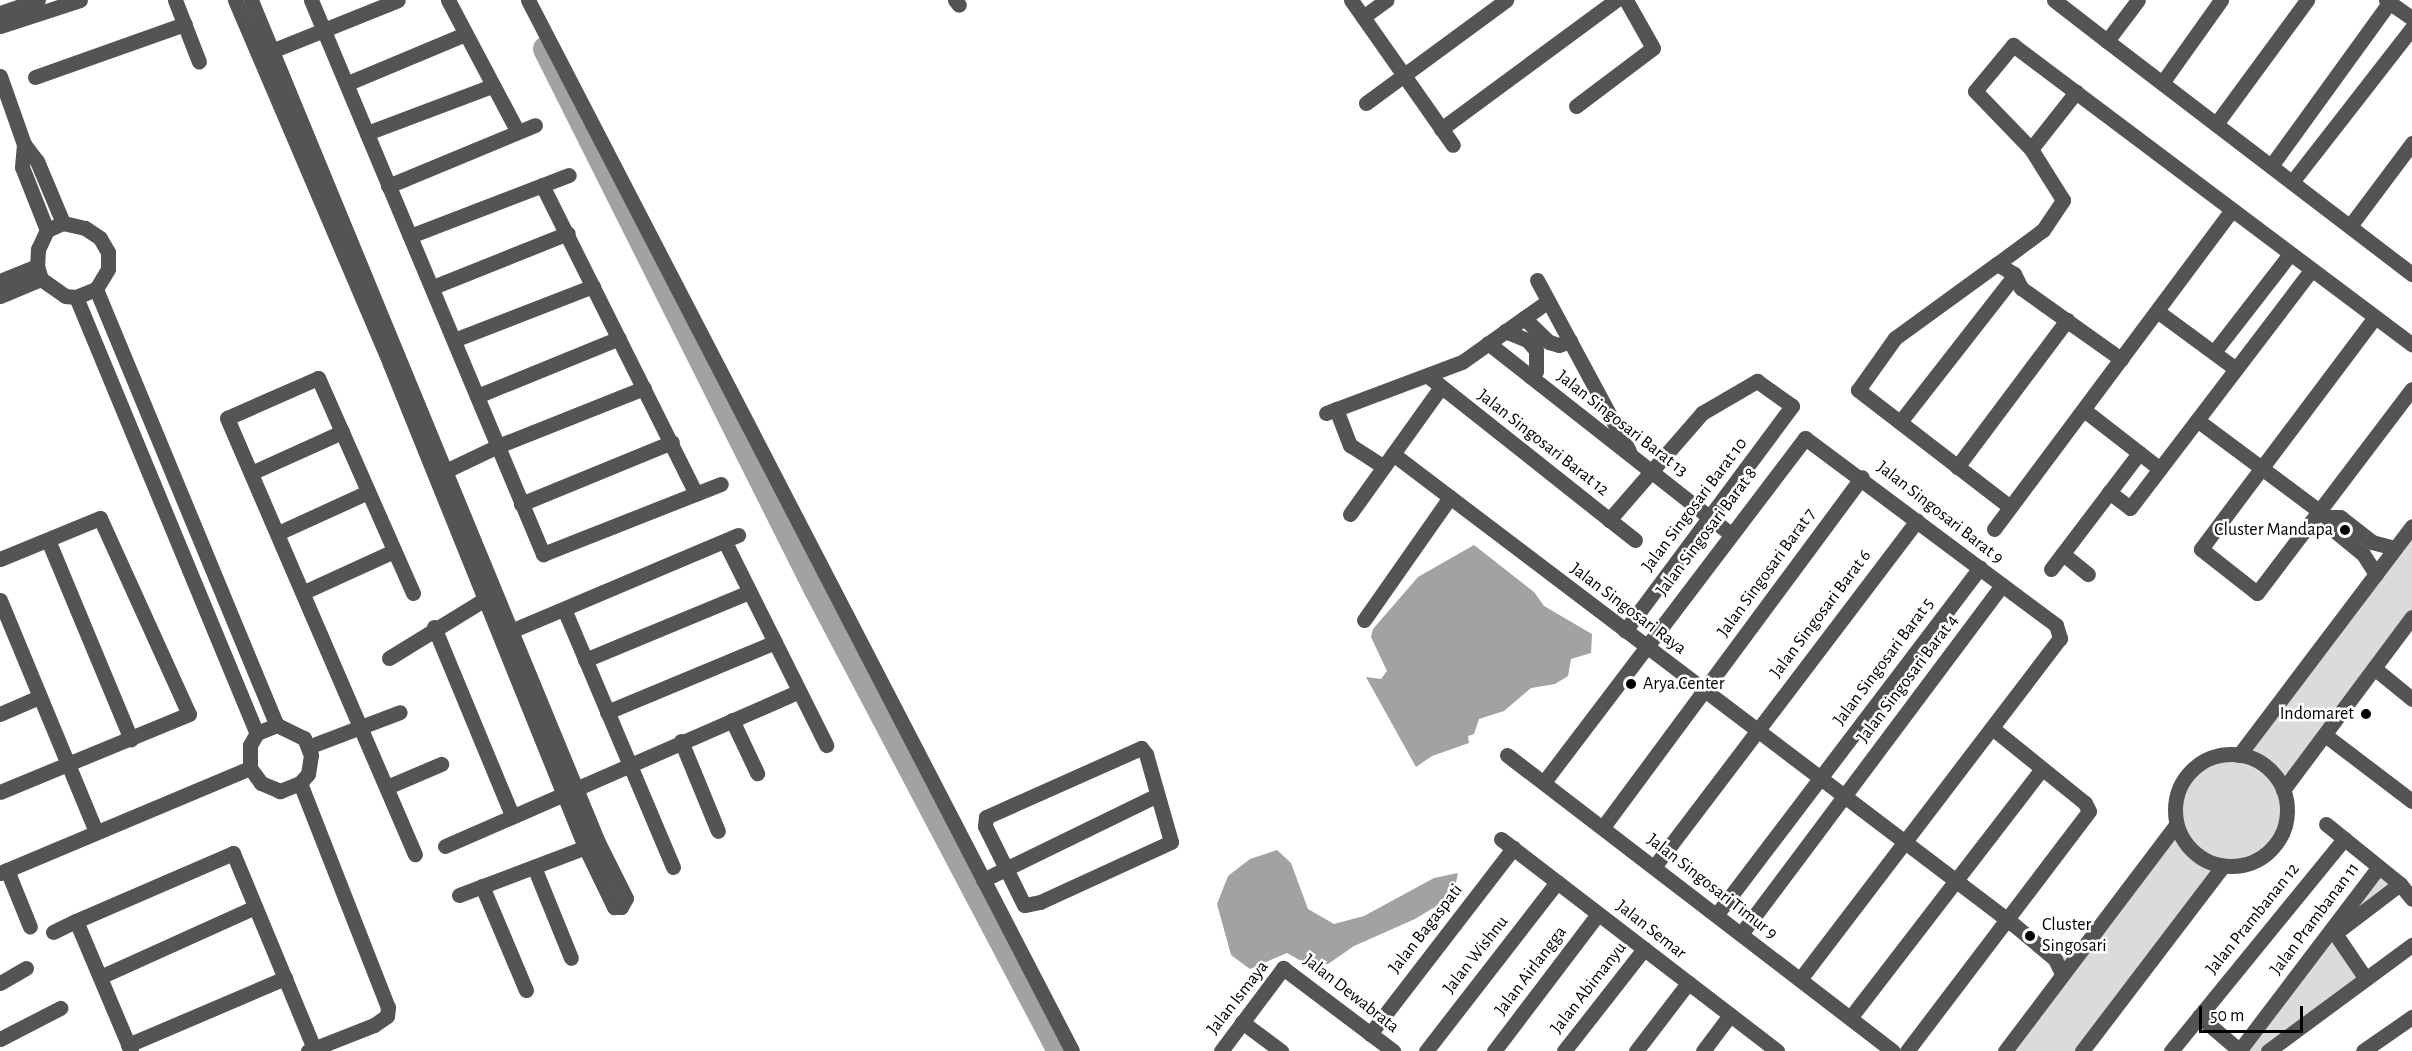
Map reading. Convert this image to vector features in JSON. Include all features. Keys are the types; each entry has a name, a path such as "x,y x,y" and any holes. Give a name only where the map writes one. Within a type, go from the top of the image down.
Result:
{"street":[{"path":"0,13 38,0"},
{"path":"0,26 80,0"},
{"path":"175,0 199,62"},
{"path":"235,0 265,54 347,247 592,845 459,895"},
{"path":"251,0 265,54"},
{"path":"311,0 348,83 388,186 433,288 521,504 545,555 721,484"},
{"path":"265,54 398,0"},
{"path":"448,0 518,132"},
{"path":"1351,0 1402,76 1453,145"},
{"path":"1363,17 1386,0"},
{"path":"1366,103 1506,0"},
{"path":"1441,129 1616,0"},
{"path":"1576,106 1653,48 1626,0"},
{"path":"2107,40 2138,0"},
{"path":"2162,83 2221,0"},
{"path":"2217,124 2307,0"},
{"path":"531,1 1071,1051"},
{"path":"2052,1 2410,269"},
{"path":"2271,166 2389,1 2412,18"},
{"path":"35,77 184,24"},
{"path":"2292,182 2412,28"},
{"path":"348,83 465,34"},
{"path":"2010,507 1858,390 1895,338 2043,230 2063,201 2032,150 1975,91 2013,45 2412,345"},
{"path":"0,76 24,144 37,161 63,223"},
{"path":"367,133 492,86"},
{"path":"2032,150 2076,92"},
{"path":"388,186 535,125"},
{"path":"2350,226 2412,143"},
{"path":"24,144 22,167 47,230"},
{"path":"410,236 569,175"},
{"path":"542,185 568,233 696,494"},
{"path":"1994,529 2232,210"},
{"path":"63,223 85,228 100,238 108,252 108,269 96,289 76,297 53,291 39,273 38,249 47,230 63,223"},
{"path":"433,288 568,233"},
{"path":"2214,352 2290,254"},
{"path":"1997,264 2014,276 2021,288 2121,360"},
{"path":"2109,492 2130,508 2312,270"},
{"path":"0,281 39,273"},
{"path":"0,296 39,273"},
{"path":"1900,423 2014,276"},
{"path":"1537,279 1632,456"},
{"path":"454,340 593,286"},
{"path":"96,289 277,725 304,738 308,747 308,774 300,783 280,791 261,783 249,768 250,745 257,733 277,725"},
{"path":"76,297 257,733"},
{"path":"1384,467 1350,445 1331,411 1462,362 1548,301"},
{"path":"2157,311 2236,369"},
{"path":"2375,317 2260,466 2201,549 2260,595 2323,513 2412,389"},
{"path":"1524,318 1549,342 1559,345 1570,341"},
{"path":"1958,466 2067,320"},
{"path":"1505,331 1527,340 1536,350 1536,371 1530,376"},
{"path":"477,396 619,338"},
{"name":"Jalan Singosari Barat 13","path":"1488,343 1731,534"},
{"name":"Jalan Singosari Barat 12","path":"1428,376 1635,540"},
{"path":"413,593 318,378 227,418 363,726 415,854"},
{"name":"Jalan Singosari Barat 10","path":"1625,631 1790,411 1788,401 1762,382 1748,385 1695,418 1651,471"},
{"path":"1350,514 1441,387"},
{"path":"441,473 498,446 644,388"},
{"path":"1584,419 1591,406 1602,402"},
{"path":"2084,410 2160,469"},
{"path":"2197,420 2323,513 2331,528 2368,548 2395,548"},
{"path":"251,473 342,432"},
{"name":"Jalan Singosari Barat 9","path":"1800,441 1812,440 2056,625 2060,638 1992,728"},
{"name":"Jalan Singosari Barat 8","path":"1544,782 1800,441"},
{"path":"521,504 672,442"},
{"path":"2051,569 2139,453"},
{"name":"Jalan Singosari Raya","path":"1393,454 2010,922"},
{"path":"1610,519 1651,471"},
{"path":"441,473 485,599 507,633"},
{"name":"Jalan Singosari Barat 7","path":"1603,827 1862,477"},
{"path":"278,533 368,492"},
{"path":"1364,620 1450,497"},
{"path":"0,559 100,518 189,714 0,792"},
{"name":"Jalan Singosari Barat 6","path":"1654,867 1917,520"},
{"path":"2239,754 2412,526"},
{"path":"507,633 731,539 749,592 826,745"},
{"path":"48,540 131,739"},
{"path":"2368,548 2376,574"},
{"path":"304,592 394,551"},
{"path":"2063,554 2088,574"},
{"name":"Jalan Singosari Barat 5","path":"1717,914 1980,568"},
{"name":"Jalan Singosari Barat 4","path":"1742,934 2002,585"},
{"path":"585,660 749,592"},
{"path":"389,658 434,627 485,599"},
{"path":"0,600 96,832"},
{"path":"564,609 673,867"},
{"path":"2283,790 2412,617"},
{"path":"434,627 512,815"},
{"path":"607,712 775,642"},
{"path":"2374,668 2412,699"},
{"path":"445,846 570,788 799,691"},
{"path":"0,714 39,697"},
{"path":"308,747 400,712"},
{"path":"732,720 757,773"},
{"path":"1800,979 1906,844 1992,728 2077,797 2088,808 2088,815 2010,922 1907,1051"},
{"path":"2325,735 2412,801"},
{"path":"681,741 718,831"},
{"path":"1138,748 1146,754 1171,836 1168,844 1028,905 1021,901 1006,869 985,821 1000,809 1138,748"},
{"path":"2239,754 2264,765 2283,790 2286,821 2278,841 2254,862 2223,866 2193,853 2176,825 2177,792 2188,773 2217,756 2239,754"},
{"name":"Jalan Singosari Timur 9","path":"1507,755 1893,1051"},
{"path":"387,787 441,764"},
{"path":"30,927 3,871 249,768"},
{"path":"1850,1018 2042,769"},
{"path":"53,932 233,853 312,1050 374,1025 387,1016 388,1007 300,783"},
{"path":"983,880 1157,795"},
{"path":"2326,824 2400,884 2412,899"},
{"path":"2005,1051 2176,825"},
{"name":"Jalan Prambanan 12","path":"2171,1051 2344,839"},
{"name":"Jalan Semar","path":"1507,844 1774,1050"},
{"name":"Jalan Bagaspati","path":"1370,1034 1507,844"},
{"path":"2082,1051 2223,866"},
{"path":"534,867 571,958"},
{"name":"Jalan Prambanan 11","path":"2240,1051 2334,931 2378,868"},
{"name":"Jalan Wishnu","path":"1426,1051 1557,882"},
{"path":"2366,979 2334,931 2400,884"},
{"path":"482,886 526,990"},
{"path":"100,977 255,906"},
{"name":"Jalan Airlangga","path":"1494,1051 1598,914"},
{"path":"76,921 129,1048 285,978"},
{"path":"2010,922 2056,957 2062,974"},
{"path":"2268,1051 2412,945"},
{"name":"Jalan Abimanyu","path":"1564,1051 1644,949"},
{"path":"2056,957 2074,958"},
{"path":"0,983 26,968"},
{"name":"Jalan Dewabrata","path":"1286,969 1393,1051"},
{"name":"Jalan Ismaya","path":"1221,1051 1279,971 1286,969"},
{"path":"1636,1051 1688,983"},
{"path":"0,1039 60,1008"},
{"path":"1702,1051 1730,1015"},
{"path":"2199,1016 2240,1051"},
{"path":"2362,1051 2412,1017"},
{"path":"1242,1022 1281,1051"}],"shaded area":[{"path":"553,65 1072,1051 1060,1051 1007,954 774,504"},
{"path":"2412,526 2412,617 2283,790 2286,821 2278,841 2254,862 2223,866 2082,1051 2005,1051 2062,974 2058,955 2074,958 2176,825 2177,792 2189,773 2217,756 2239,754"},
{"path":"1474,545 1534,592 1544,606 1592,634 1591,653 1571,659 1568,676 1555,684 1531,688 1504,711 1479,719 1474,734 1468,736 1469,743 1432,756 1416,767 1366,677 1381,679 1387,671 1371,637 1373,629 1418,577"},
{"path":"1277,850 1291,863 1308,909 1334,924 1364,916 1434,878 1458,873 1453,896 1415,919 1354,946 1328,964 1310,966 1287,953 1250,969 1231,955 1217,904 1228,876 1250,859"},
{"path":"2378,868 2400,884 2336,932 2366,979 2268,1051 2239,1051"}],"waterway":[{"path":"546,49 816,588 1060,1051"}],"place":[{"name":"Cluster Mandapa","path":"2345,530"},
{"name":"Arya.Center","path":"1631,684"},
{"name":"Indomaret","path":"2366,714"},
{"name":"Cluster Singosari","path":"2030,936"}]}
